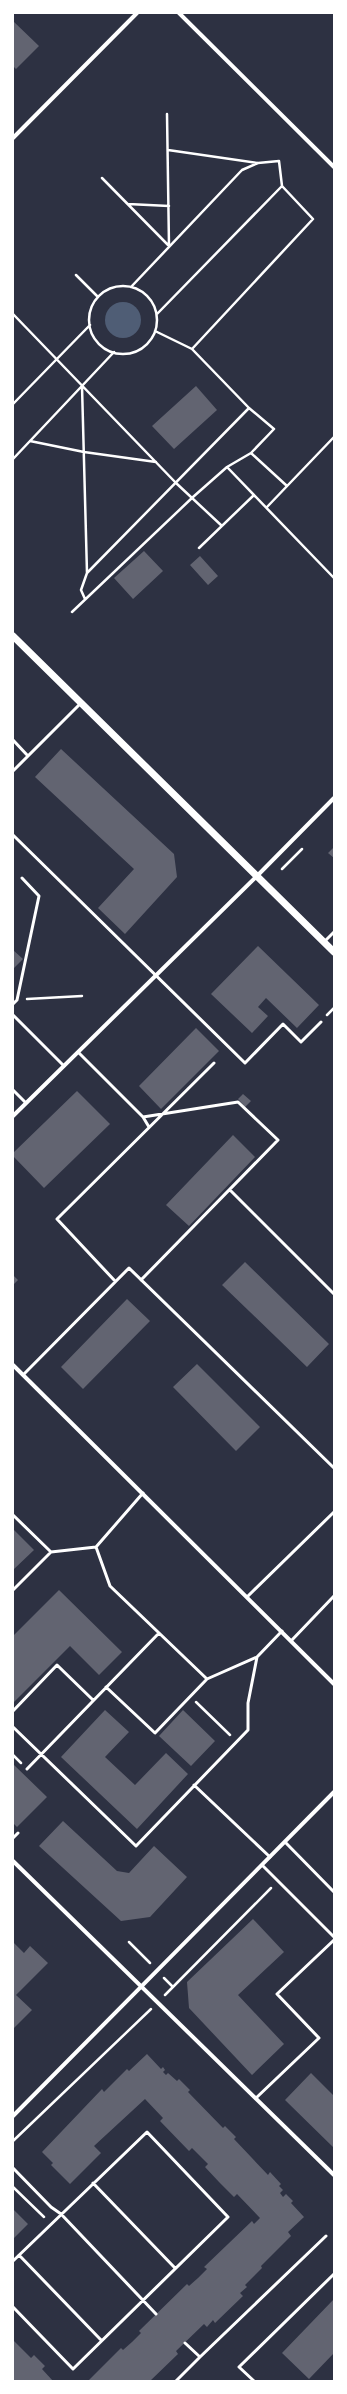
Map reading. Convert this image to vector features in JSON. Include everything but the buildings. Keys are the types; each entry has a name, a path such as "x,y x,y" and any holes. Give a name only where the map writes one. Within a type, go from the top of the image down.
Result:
{"street":[{"path":"13,138 137,13"},
{"path":"179,13 334,167"},
{"path":"13,636 82,702 334,952"},
{"path":"13,1116 257,876 334,798"},
{"path":"13,1365 334,1684"},
{"path":"13,2116 334,1792"},
{"path":"13,1861 334,2175"}],"lane":[{"path":"13,770 82,702"},
{"path":"13,740 28,756"},
{"path":"13,835 245,1063 283,1024 301,1042 321,1022"},
{"path":"13,1004 17,1000 39,896 22,878"},
{"path":"324,942 334,932"},
{"path":"13,1015 64,1066"},
{"path":"78,1052 143,1117 149,1127"},
{"path":"115,1281 57,1219 214,1063"},
{"path":"13,1090 26,1103"},
{"path":"141,1280 278,1140 238,1102 143,1117"},
{"path":"230,1190 334,1294"},
{"path":"23,1375 129,1268 334,1468"},
{"path":"13,1590 51,1552 96,1547 143,1493"},
{"path":"247,1597 334,1512"},
{"path":"13,1516 51,1552"},
{"path":"96,1547 110,1586 207,1679"},
{"path":"291,1640 334,1596"},
{"path":"106,1687 154,1733 207,1679 257,1657 282,1631"},
{"path":"27,1769 159,1633"},
{"path":"13,1728 136,1846 248,1730 248,1703 257,1657"},
{"path":"13,1711 57,1665 93,1700"},
{"path":"194,1785 270,1857"},
{"path":"13,1838 18,1833"},
{"path":"285,1842 334,1892"},
{"path":"256,2098 319,2038 277,1994 334,1939 262,1865"},
{"path":"13,2261 147,2132 228,2217 72,2369 13,2307"},
{"path":"13,2168 51,2207 61,2214 156,2314"},
{"path":"93,2183 175,2268"},
{"path":"176,2381 326,2236"},
{"path":"19,2255 101,2340"},
{"path":"254,2381 240,2367 334,2274"},
{"path":"185,2342 200,2357"}],"path":[{"path":"167,114 169,246"},
{"path":"168,150 258,164 279,162 282,186 313,219 192,349"},
{"path":"131,287 242,170 258,164"},
{"path":"102,178 169,246"},
{"path":"157,314 282,186"},
{"path":"128,204 169,206"},
{"path":"76,275 98,297"},
{"path":"114,287 131,287 143,292 150,298 157,314 155,331 146,345 138,350 122,353 114,352 98,342 90,325 93,305 98,297 114,287"},
{"path":"13,314 176,483 193,497 222,526"},
{"path":"13,404 90,325"},
{"path":"72,612 193,497 227,468 250,453 274,429 249,408 192,349 155,331"},
{"path":"13,460 114,352"},
{"path":"82,386 87,573 81,590 85,599"},
{"path":"87,573 249,408"},
{"path":"266,507 334,437"},
{"path":"30,441 84,452 156,462"},
{"path":"250,453 287,486"},
{"path":"227,468 334,578"},
{"path":"199,548 254,495"},
{"path":"282,868 302,848"},
{"path":"17,1000 82,996"},
{"path":"190,1696 237,1741"},
{"path":"13,2141 158,2003 278,1881"},
{"path":"129,1942 144,1958"},
{"path":"163,1977 173,1987"},
{"path":"13,2187 51,2224"}],"water":[{"path":"123,302 136,307 141,320 136,333 123,338 110,333 105,320 110,307"}]}
